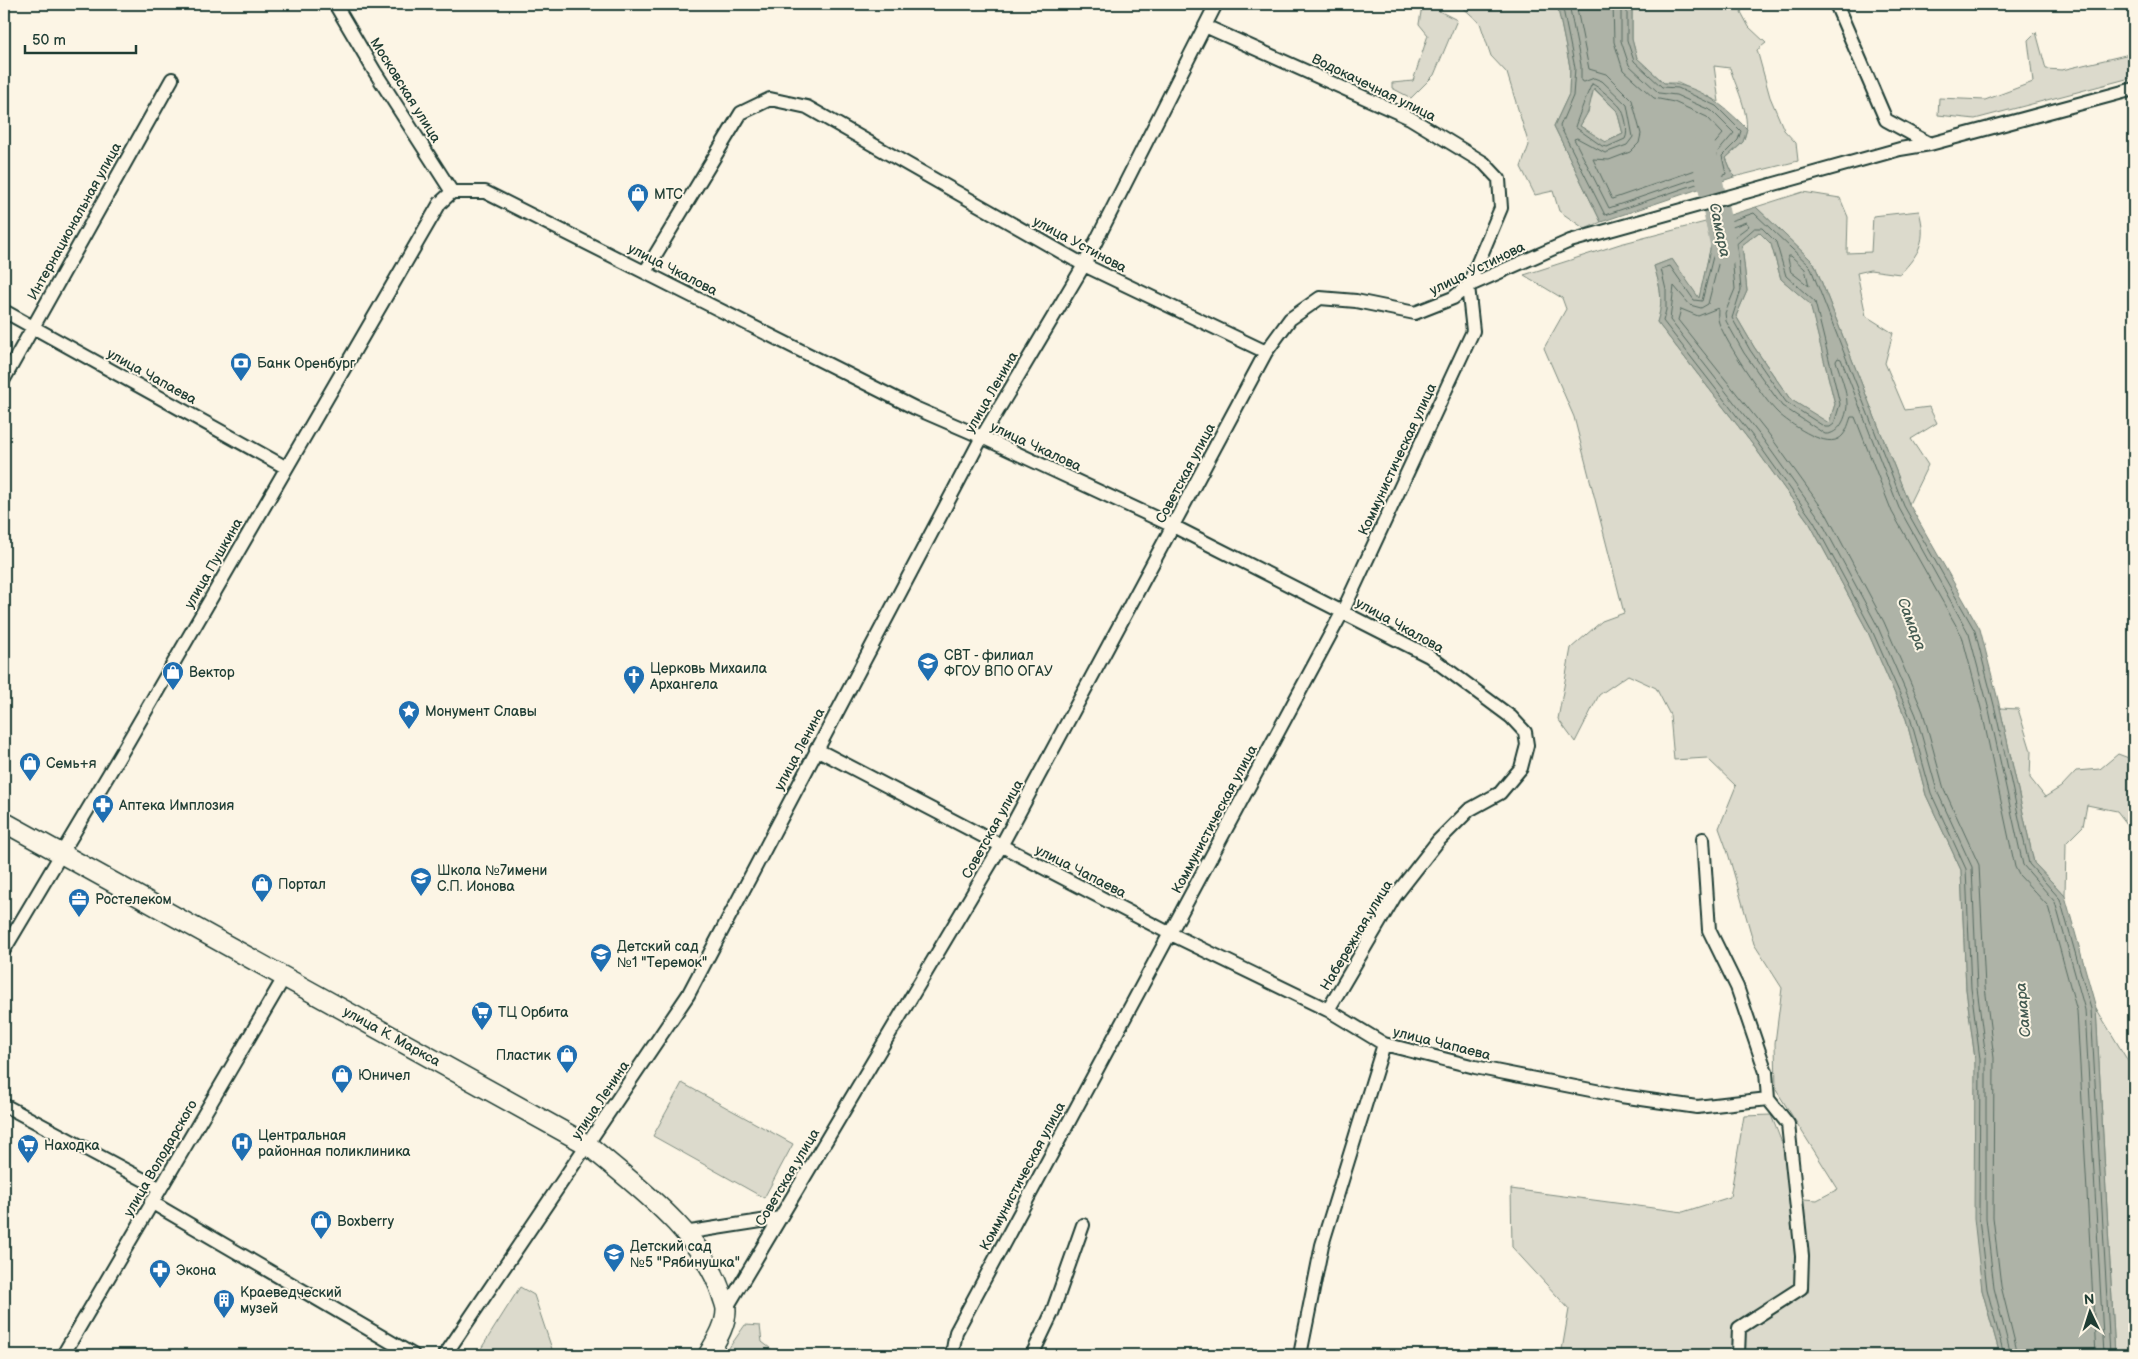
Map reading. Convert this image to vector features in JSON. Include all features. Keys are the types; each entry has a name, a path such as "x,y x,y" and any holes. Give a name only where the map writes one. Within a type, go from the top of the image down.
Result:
{"main road":[{"name":"улица К. Маркса","path":"4,822 588,1145 669,1215 717,1280 726,1309"},
{"path":"708,1355 721,1333 726,1309"}],"street":[{"name":"Московская улица","path":"335,4 375,72 452,192"},
{"name":"улица Ленина","path":"445,1355 688,995 982,437 1084,265 1216,4"},
{"path":"1836,4 1886,120 1930,144"},
{"name":"Водокачечная улица","path":"1206,26 1410,118 1484,163 1498,179 1501,208 1468,286"},
{"name":"Интернациональная улица","path":"4,379 172,79"},
{"name":"улица Устинова","path":"645,272 741,113 770,99 808,107 1084,265 1266,352 1290,319 1320,298 1356,301 1415,313 1453,298 1468,286 1570,241 1900,149 1930,144 2134,89"},
{"name":"улица Чкалова","path":"452,192 485,192 914,408 982,437 1173,526 1343,611 1430,656 1511,717 1526,732 1527,745"},
{"name":"улица Пушкина","path":"4,950 60,853 122,752 285,467 440,203 452,192"},
{"name":"Коммунистическая улица","path":"952,1355 956,1332 1343,611 1473,331 1468,286"},
{"name":"улица Чапаева","path":"4,311 285,467"},
{"name":"Советская улица","path":"726,1309 1001,846 1266,352"},
{"name":"Набережная улица","path":"1328,1010 1395,896 1438,841 1469,810 1500,793 1521,768 1527,745"},
{"name":"улица Чапаева","path":"816,749 1169,933 1328,1010 1384,1044 1484,1069 1621,1096 1697,1108 1768,1098"},
{"path":"1703,839 1709,930 1737,987 1766,1072 1768,1098 1788,1124 1802,1256 1801,1288 1739,1328 1738,1355"},
{"name":"улица Володарского","path":"63,1355 159,1188 285,976"},
{"path":"1300,1355 1322,1245 1384,1044"},
{"path":"4,1105 159,1188"},
{"path":"151,1202 413,1355"},
{"path":"684,1233 780,1218"},
{"path":"1032,1355 1052,1313 1083,1225"}],"shaded area":[{"path":"1426,4 1448,4 1439,11 1457,20 1434,75 1411,98 1392,88 1392,83 1413,81 1428,35 1419,24 1421,12"},
{"path":"1459,4 1557,4 1570,67 1569,94 1554,126 1601,222 1585,229 1559,211 1553,191 1535,195 1521,167 1529,145 1507,73 1491,56 1480,23"},
{"path":"1632,4 1745,4 1741,12 1749,27 1766,43 1757,50 1770,97 1784,130 1796,143 1798,161 1734,177 1726,158 1743,141 1746,133 1746,124 1743,104 1730,68 1714,66 1719,102 1678,83 1664,83 1637,58 1632,40"},
{"path":"2036,32 2046,69 2062,70 2134,53 2134,77 1975,119 1938,115 1939,98 1985,100 2033,82 2028,40"},
{"path":"1593,88 1617,111 1623,134 1605,142 1580,126 1588,112"},
{"path":"1803,192 1840,198 1848,217 1847,253 1871,252 1873,216 1919,211 1922,230 1920,246 1913,259 1900,274 1870,270 1857,273 1866,316 1893,333 1885,363 1905,410 1929,407 1937,423 1911,439 1928,465 1909,504 1814,263 1756,207"},
{"path":"1717,219 1699,299 1672,259 1654,266 1660,294 1657,322 1753,445 1810,524 1867,630 1906,719 1926,795 1961,870 1966,989 1975,1059 1982,1290 2000,1355 1552,1355 1562,1350 1569,1309 1512,1247 1511,1189 1683,1212 1730,1197 1744,1116 1771,1115 1804,1199 1817,1200 1838,1189 1776,1090 1775,1043 1782,988 1754,944 1719,828 1736,786 1707,758 1674,760 1670,715 1656,688 1628,675 1599,695 1575,742 1558,719 1571,648 1602,621 1624,613 1574,417 1544,348 1566,309 1562,298 1524,275 1620,244"},
{"path":"1759,232 1771,244 1781,279 1810,303 1835,404 1829,424 1790,399 1754,347 1736,316 1747,291 1742,245"},
{"path":"2000,708 2018,709 2031,751 2030,778 2045,797 2061,787 2076,771 2100,769 2118,754 2134,760 2134,833 2117,811 2087,805 2083,826 2066,843 2065,896 2034,863"},
{"path":"2096,1008 2134,1071 2134,1355 2115,1355"},
{"path":"682,1083 793,1144 764,1198 653,1136"},
{"path":"520,1287 534,1295 554,1355 477,1355"},
{"path":"745,1325 760,1326 762,1342 779,1355 724,1355"}],"water":[{"path":"1557,4 1632,4 1632,39 1637,58 1664,83 1700,92 1720,104 1747,129 1743,142 1726,158 1734,177 1601,222 1554,126 1569,94 1570,67","holes":["1594,88 1617,111 1623,134 1606,142 1580,126 1588,112"]},
{"path":"1756,207 1814,263 1909,504 1980,629 2000,708 2034,863 2065,896 2096,1008 2115,1355 2000,1355 1982,1290 1974,1218 1975,1059 1966,989 1961,870 1926,795 1906,719 1867,630 1810,524 1753,445 1657,322 1660,294 1654,266 1672,259 1699,298 1717,219","holes":["1759,232 1771,244 1781,279 1810,304 1835,404 1829,423 1790,399 1754,347 1736,316 1747,291 1742,245"]}],"waterway":[{"name":"Самара","path":"1703,149 1725,253"}],"place":[{"name":"МТС","path":"638,213"},
{"name":"Банк Оренбург","path":"241,382"},
{"name":"СВТ - филиал ФГОУ ВПО ОГАУ","path":"928,682"},
{"name":"Вектор","path":"173,691"},
{"name":"Церковь Михаила Архангела","path":"634,695"},
{"name":"Монумент Славы","path":"409,730"},
{"name":"Семь+я","path":"30,782"},
{"name":"Аптека Имплозия","path":"103,824"},
{"name":"Школа №7имени С.П. Ионова","path":"421,897"},
{"name":"Портал","path":"262,903"},
{"name":"Ростелеком","path":"79,918"},
{"name":"Детский сад №1 \"Теремок\"","path":"601,973"},
{"name":"ТЦ Орбита","path":"482,1031"},
{"name":"Пластик","path":"567,1074"},
{"name":"Юничел","path":"342,1094"},
{"name":"Центральная районная поликлиника","path":"242,1162"},
{"name":"Находка","path":"28,1164"},
{"name":"Boxberry","path":"321,1240"},
{"name":"Детский сад №5 \"Рябинушка\"","path":"614,1273"},
{"name":"Экона","path":"160,1289"},
{"name":"Краеведческий музей","path":"224,1319"}]}
